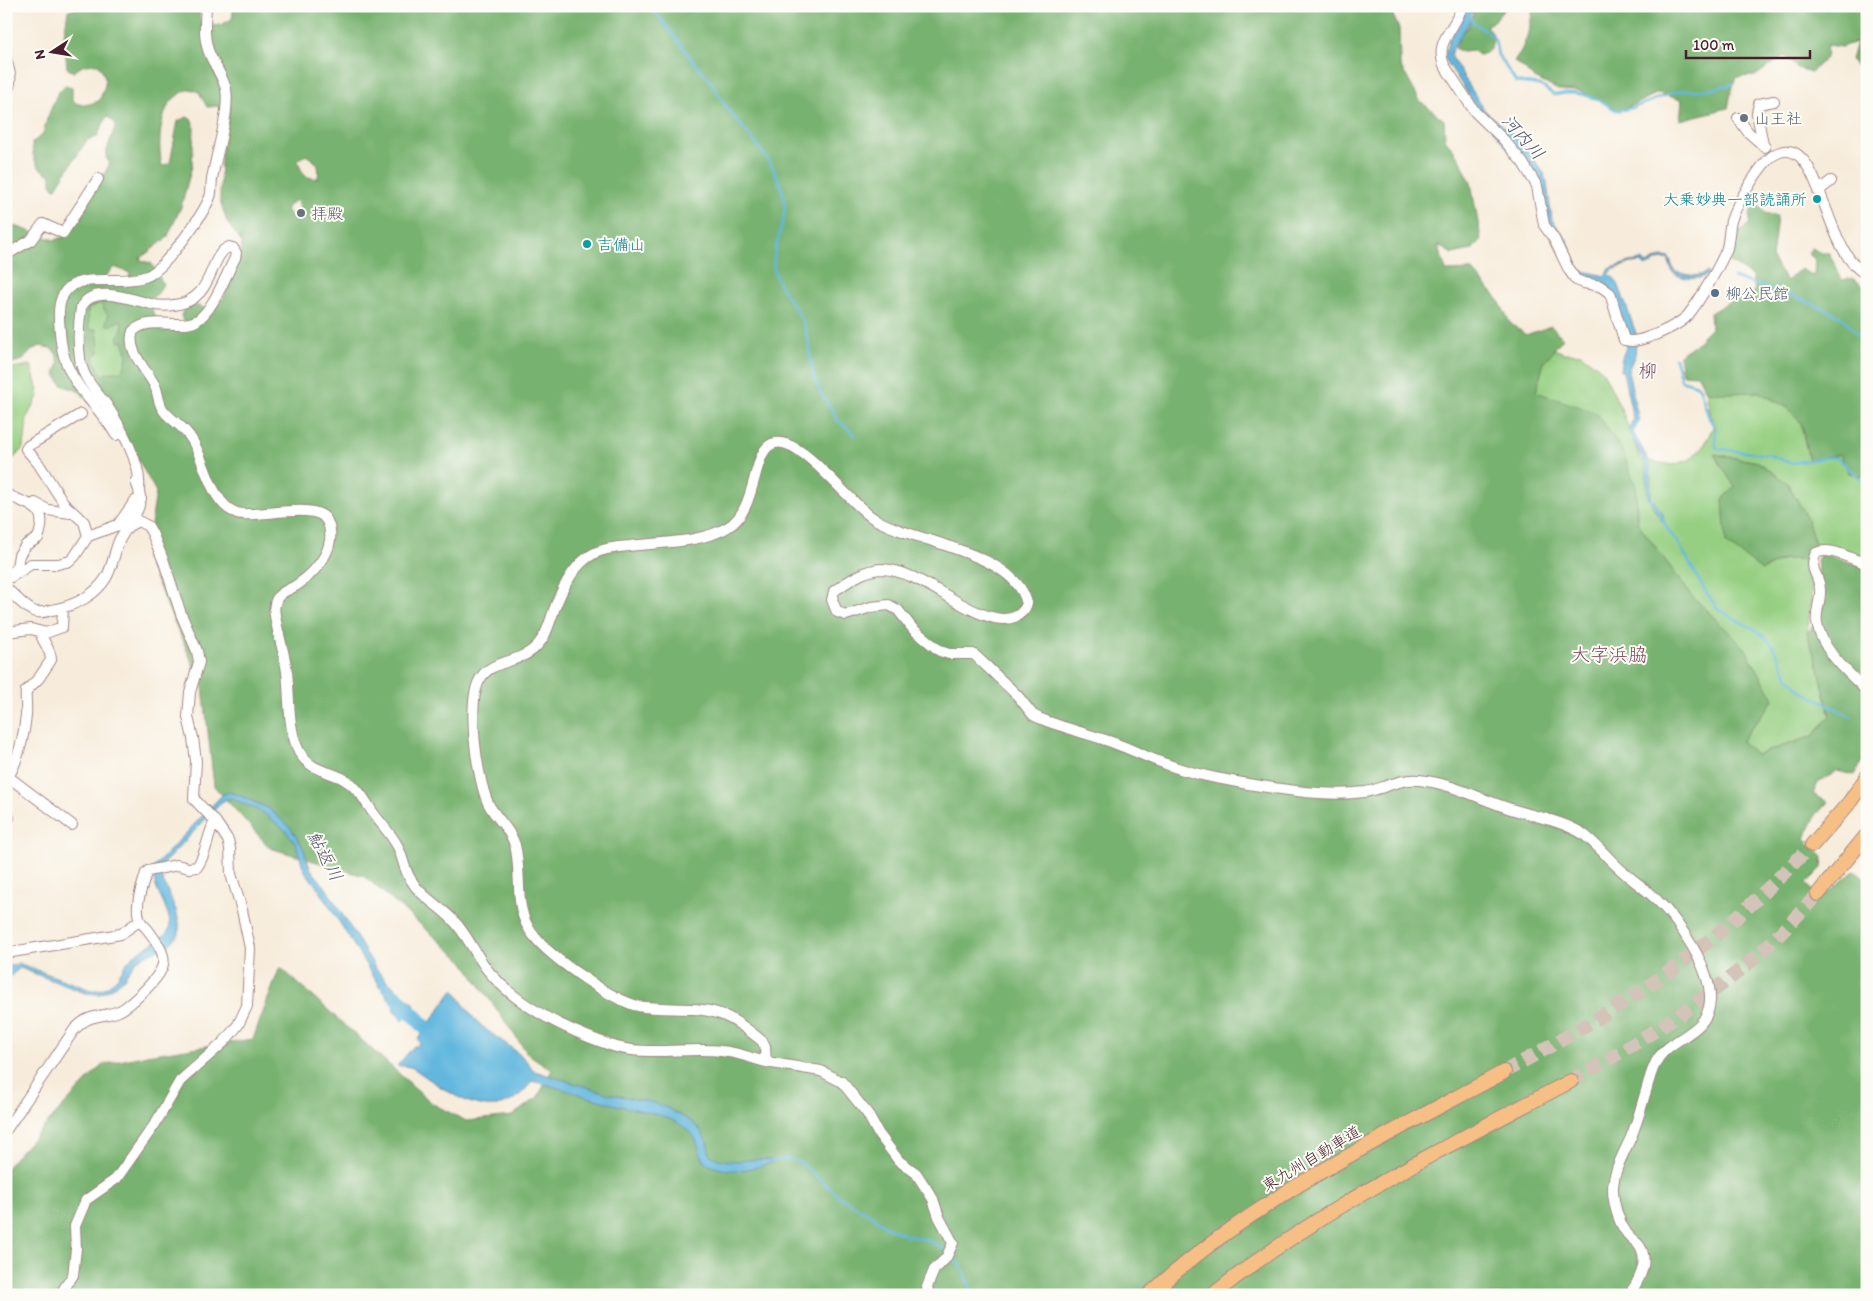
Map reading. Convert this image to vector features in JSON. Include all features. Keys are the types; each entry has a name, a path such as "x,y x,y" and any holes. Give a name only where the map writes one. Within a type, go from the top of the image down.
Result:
{"highway":[{"path":"1812,845 1849,803 1867,777"},
{"path":"1818,894 1867,836"},
{"name":"東九州自動車道","path":"1149,1295 1179,1269 1246,1219 1299,1184 1365,1146 1504,1072"},
{"path":"1218,1291 1280,1244 1406,1168 1571,1081"}],"street":[{"path":"7,578 16,575 31,564 58,564 70,561 88,536 118,525 140,493 113,428 81,388 67,366 62,345 59,303 65,290 72,285 89,281 136,279 153,273 168,260 210,197 227,98 225,87 209,54 205,40 206,6"},
{"path":"1462,6 1460,14 1441,48 1440,56 1444,65 1475,112 1504,140 1523,163 1537,186 1544,225 1563,254 1569,270 1576,280 1600,286 1610,293 1624,340 1632,341 1662,332 1682,321 1688,315 1727,248 1731,222 1759,171 1772,155 1788,150 1800,155 1810,169 1841,246 1850,261 1867,274"},
{"path":"6,59 10,86 6,92"},
{"path":"1763,145 1758,118 1759,104 1774,101"},
{"path":"1738,118 1748,132 1772,155"},
{"path":"6,255 31,240 43,224 63,233 98,179"},
{"path":"1818,191 1831,181"},
{"path":"6,588 34,611 41,612 63,608 80,602 99,587 106,577 125,529 141,504 138,471 122,432 83,370 80,338 81,308 85,301 108,294 154,305 173,306 187,302 202,290 226,248 233,248 236,253 235,258 215,297 200,318 189,323 144,325 133,331 130,339 137,357 155,386 161,408 181,425 191,437 198,449 210,484 227,507 239,514 306,511 321,515 327,521 329,532 326,554 318,567 306,578 278,596 276,602 276,620 287,672 292,727 301,755 316,768 334,774 355,787 397,845 406,870 414,884 453,920 481,961 501,985 526,1005 586,1035 620,1048 638,1050 720,1050 766,1062 821,1071 842,1082 868,1113 878,1133 899,1161 916,1174 933,1199 938,1217 953,1243 946,1258 934,1270 930,1278 927,1287 929,1295"},
{"path":"81,414 26,449 38,463 71,512 84,522 88,536"},
{"path":"766,1062 765,1047 762,1041 727,1017 696,1009 647,1007 623,1001 552,954 534,936 523,918 520,908 516,856 511,836 489,805 485,794 477,753 473,718 476,689 481,678 494,667 521,658 537,646 544,637 557,601 564,588 583,561 598,552 617,547 687,539 718,532 732,525 741,516 746,506 764,449 767,445 777,442 787,444 800,452 872,518 893,528 983,559 1011,577 1024,593 1027,604 1022,613 1010,619 987,616 915,579 898,572 882,569 867,572 840,587 834,591 832,600 837,612 846,615 871,606 884,604 893,607 913,629 945,653 969,654 977,657 1016,695 1030,712 1039,718 1119,745 1186,771 1254,785 1336,793 1367,792 1408,780 1442,784 1578,831 1595,844 1622,872 1655,898 1676,922 1694,950 1709,985 1710,1002 1702,1023 1690,1034 1667,1049 1658,1059 1651,1073 1633,1133 1615,1176 1614,1195 1620,1220 1625,1232 1638,1244 1643,1256 1641,1276 1628,1295"},
{"path":"6,494 37,508 41,516 40,532 36,540 26,545 17,567 7,578"},
{"path":"29,504 37,503 48,510 71,512"},
{"path":"60,1295 73,1275 76,1249 75,1226 86,1200 116,1179 156,1124 180,1081 224,1042 238,1025 247,1006 250,948 242,910 230,874 230,848 228,840 211,816 194,799 196,761 188,718 190,692 199,662 197,651 181,614 164,562 148,526 143,521 138,521 125,529"},
{"path":"1867,563 1833,551 1823,550 1816,553 1812,561 1813,570 1820,587 1816,615 1822,638 1836,660 1867,690"},
{"path":"6,632 32,630 46,633 62,626 63,608"},
{"path":"40,632 42,642 50,652 51,660 39,678 26,691 26,715 22,745 18,760 8,776 72,825"},
{"path":"6,810 9,818 6,821"},
{"path":"6,1130 74,1030 84,1020 96,1015 119,1010 146,989 163,967 164,959 160,950 139,921 137,904 146,873 177,865 189,868 197,867 201,861 211,829 211,816"},
{"path":"6,953 121,934 139,921"}],"green space":[{"path":"80,6 199,6 200,21 210,26 221,25 232,19 234,6 1389,6 1399,29 1400,65 1420,101 1444,120 1445,139 1460,159 1471,183 1481,239 1472,250 1452,254 1438,245 1446,271 1472,270 1498,299 1510,323 1526,335 1551,326 1563,338 1544,362 1536,392 1597,413 1622,450 1636,487 1637,522 1691,595 1745,648 1774,699 1741,741 1756,755 1813,736 1830,716 1819,669 1807,634 1823,609 1817,561 1819,556 1831,555 1867,567 1867,755 1854,775 1837,771 1818,783 1813,794 1828,802 1816,815 1805,838 1823,856 1822,868 1806,884 1821,898 1854,871 1867,879 1867,1295 6,1295 6,1170 9,1164 102,1065 147,1055 253,1039 280,967 433,1104 466,1121 512,1116 538,1097 552,1070 527,1053 463,961 364,876 270,848 214,786 203,687 146,557 156,492 129,443 80,392 66,387 58,380 55,374 59,363 56,353 50,348 40,346 31,351 23,360 6,365 6,226 18,227 54,240 66,236 110,163 106,158 107,150 116,124 107,116 97,137 87,140 55,189 51,184 51,175 39,167 33,154 32,143 43,134 58,92 66,85 72,88 72,101 85,105 99,101 103,91 105,78 98,64 84,65 73,72 67,68 64,36 68,11 80,8","holes":["215,73 230,106 221,154 220,201 227,222 242,243 240,257 225,295 211,314 201,306 186,306 181,315 185,328 171,330 165,328 157,320 149,300 158,293 163,284 152,264 139,259 167,238 181,207 192,166 194,128 192,120 187,117 178,121 170,163 162,166 160,151 161,127 165,112 172,100 187,90 199,92 207,107 221,106 221,93","306,155 315,162 319,169 318,178 310,178 304,174 298,160","296,200 300,207 298,220 296,221 286,210","114,267 130,273 128,283 104,278","100,303 108,315 106,324 110,326 121,320 122,329 118,337 119,342 123,341 127,356 122,371 102,375 94,356 99,352 96,329 89,330 88,309"]},
{"path":"1476,6 1507,6 1495,20 1486,26 1493,34 1492,45 1487,52 1479,55 1474,51 1462,52 1455,48 1462,32 1468,27"},
{"path":"1533,6 1867,6 1867,70 1858,69 1851,60 1856,42 1841,47 1827,45 1826,58 1811,72 1798,68 1784,56 1755,76 1736,77 1728,108 1680,120 1682,100 1658,93 1620,111 1579,91 1558,90 1531,76 1524,68 1514,62 1527,36"},
{"path":"1758,205 1765,213 1777,216 1772,259 1787,281 1800,269 1814,276 1815,260 1808,253 1812,248 1821,253 1829,253 1842,280 1852,278 1867,288 1867,477 1849,473 1840,454 1809,461 1801,423 1788,408 1759,392 1725,393 1706,391 1698,375 1682,374 1679,355 1694,345 1711,328 1710,313 1739,296 1750,297 1755,289 1752,276 1729,261 1734,240 1740,231 1749,225 1751,210"},
{"path":"104,301 125,320 129,367 117,377 99,378 90,355 88,306"},
{"path":"1554,349 1564,353 1581,354 1603,371 1622,411 1641,460 1673,465 1689,460 1704,446 1713,427 1706,391 1725,393 1759,392 1788,408 1801,423 1809,461 1840,454 1867,477 1867,557 1840,548 1815,544 1805,513 1787,483 1758,462 1715,454 1735,487 1762,570 1784,559 1806,559 1803,569 1811,583 1807,634 1819,669 1830,716 1813,736 1756,755 1741,741 1774,699 1745,648 1691,595 1637,522 1636,487 1535,392 1544,362"},
{"path":"31,365 39,395 27,417 22,450 7,465 6,369"},
{"path":"1714,454 1758,462 1787,483 1805,513 1815,544 1806,559 1784,559 1762,570 1726,543 1723,499 1735,487"}],"water":[{"path":"1465,6 1473,6 1473,12 1450,55 1485,111 1518,138 1545,175 1544,177 1548,183 1552,220 1567,240 1579,270 1605,276 1609,269 1630,262 1642,260 1647,264 1657,258 1662,257 1669,258 1675,272 1694,276 1708,272 1706,276 1698,278 1681,277 1673,273 1668,259 1655,260 1653,264 1646,266 1641,262 1631,263 1612,270 1609,275 1615,279 1619,286 1637,336 1635,354 1628,371 1639,421 1633,432 1650,463 1651,497 1663,514 1664,522 1648,498 1646,465 1628,430 1633,419 1623,371 1620,371 1627,345 1611,290 1585,280 1576,274 1548,223 1543,195 1481,114 1444,57 1449,39 1463,18"},
{"path":"228,792 268,808 290,827 303,847 310,868 326,888 376,969 389,983 415,1004 403,1021 393,1009 394,1006 320,891 304,870 296,844 286,831 264,813 231,798 223,801 160,867 159,873 176,910 179,923 179,934 170,944 138,959 123,979 114,987 100,994 85,993 20,968 9,977 6,983 6,971 12,964 13,966 18,963 91,990 100,989 111,984 132,957 158,940 170,928 168,913 155,885 154,867 222,795"},
{"path":"454,989 466,1009 478,1022 523,1057 534,1071 610,1094 651,1102 667,1108 690,1121 700,1130 707,1142 710,1155 718,1159 726,1161 759,1159 775,1161 748,1169 722,1169 704,1162 692,1134 683,1126 663,1116 532,1081 518,1096 504,1104 489,1106 473,1103 458,1097 413,1068 397,1066 414,1046 418,1046 420,1043 418,1039"}],"waterway":[{"path":"649,6 712,83 725,105 760,148 775,172 781,185 785,207 775,252 774,269 778,282 803,322 807,335 812,370 818,387 835,413 835,418 855,435"},
{"path":"1470,17 1474,23 1492,35 1498,55 1516,82 1540,85 1554,95 1581,94 1616,110 1622,110 1678,91 1706,90 1733,84"},
{"path":"1734,278 1788,294 1832,312 1844,319 1867,345"},
{"path":"1675,358 1681,380 1697,385 1700,389 1709,418 1715,427 1716,447 1719,449 1770,455 1790,463 1832,457 1838,458 1867,484"},
{"path":"1663,519 1717,608 1753,628 1766,638 1773,646 1788,676 1800,690 1852,717"},
{"name":"鮎返川","path":"396,997 438,1043"},
{"path":"772,1161 789,1159 800,1162 841,1198 871,1215 885,1226 904,1235 927,1240 946,1250"},
{"path":"950,1254 960,1264 975,1295"}],"tunnel":[{"path":"1504,1072 1608,1012 1682,962 1747,908 1812,845"},
{"path":"1571,1081 1618,1054 1708,995 1751,961 1818,894"}],"place":[{"name":"山王社","path":"1744,118"},
{"name":"大乗妙典一部読誦所","path":"1817,199"},
{"name":"拝殿","path":"301,213"},
{"name":"吉備山","path":"587,244"},
{"name":"柳公民館","path":"1715,293"}],"district":[{"name":"柳","path":"1648,370"},
{"name":"大字浜脇","path":"1609,654"}],"water label":[{"name":"河内川","path":"1523,137"}]}
